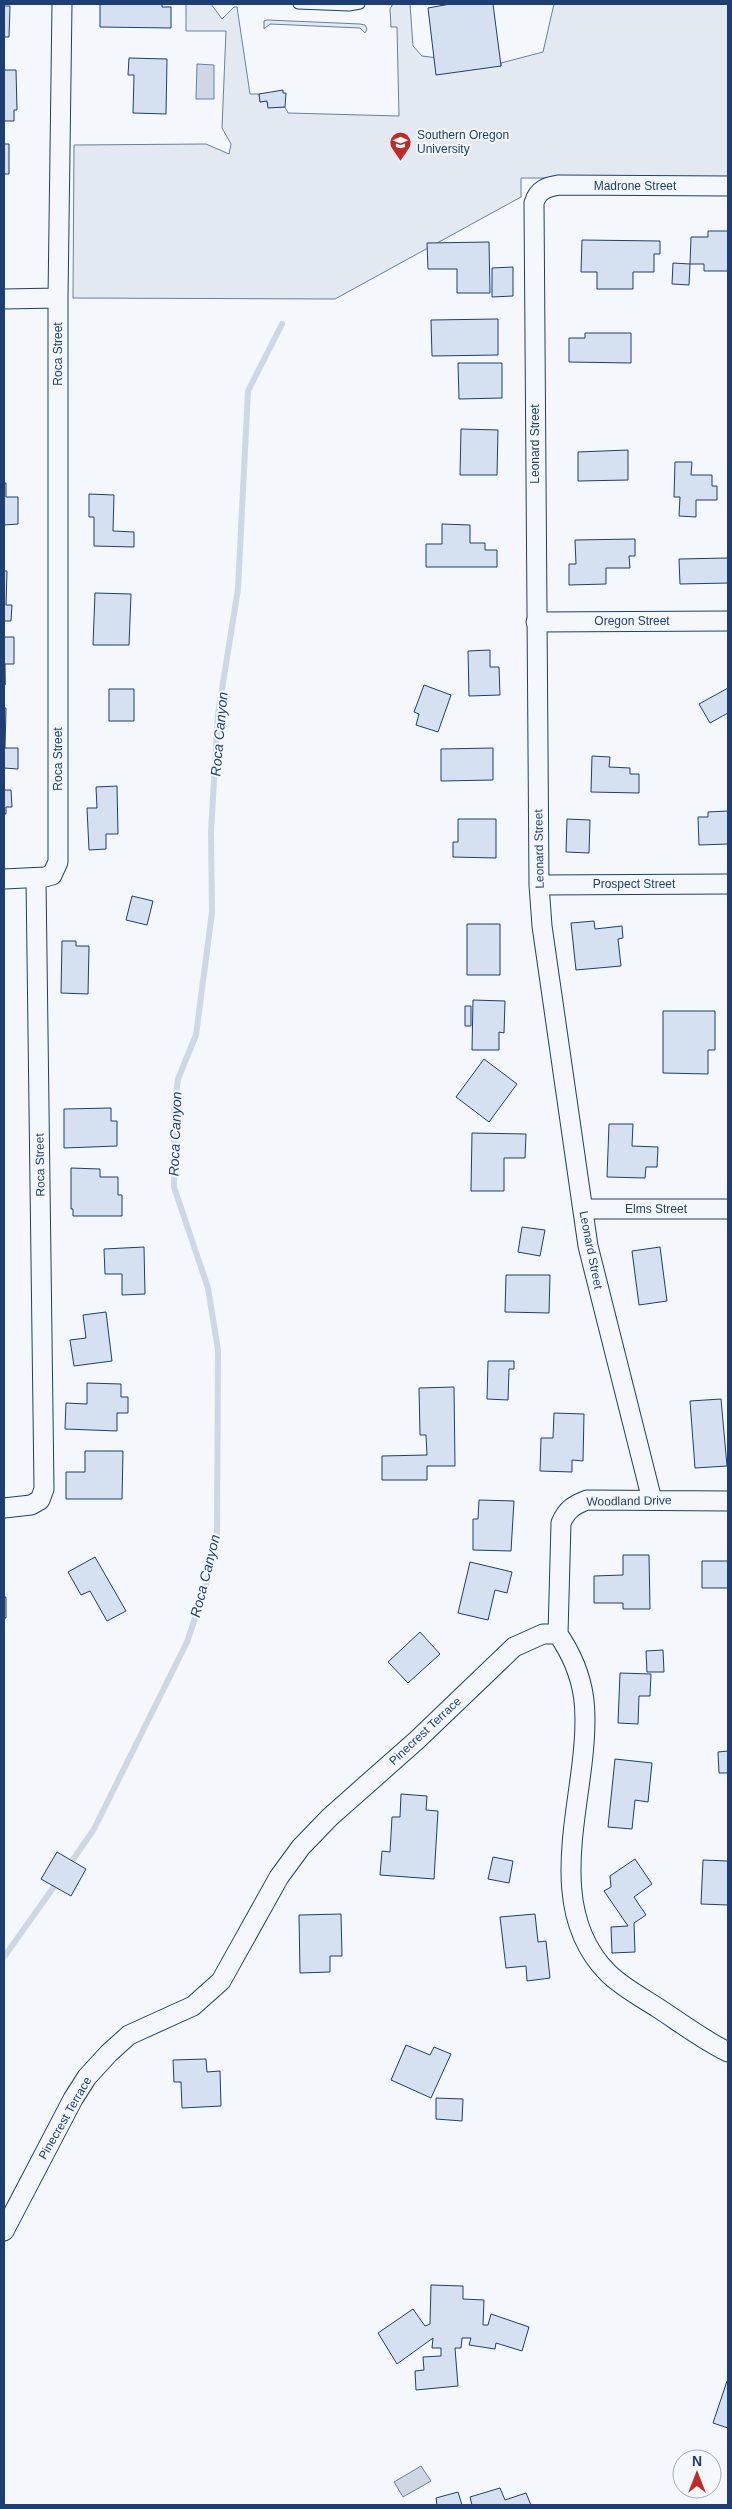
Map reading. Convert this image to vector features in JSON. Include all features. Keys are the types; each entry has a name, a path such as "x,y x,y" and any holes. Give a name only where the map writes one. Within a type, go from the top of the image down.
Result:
{"street":[{"name":"Roca Street","path":"4,1508 31,1506 40,1500 44,1489 36,879 52,875 58,862 58,298 62,4"},
{"name":"Madrone Street","path":"542,190 547,186 559,185 728,186"},
{"name":"Leonard Street","path":"542,190 537,195 534,203 536,622 542,926 588,1246 652,1500"},
{"path":"4,298 58,298"},
{"name":"Oregon Street","path":"536,622 728,621"},
{"path":"4,879 36,879"},
{"name":"Prospect Street","path":"540,885 728,884"},
{"name":"Elms Street","path":"583,1209 728,1208"},
{"name":"Woodland Drive","path":"558,1634 561,1523 566,1512 575,1504 587,1500 728,1501"},
{"name":"Pinecrest Terrace","path":"4,2230 73,2099 87,2077 109,2053 129,2035 193,2006 221,1981 280,1878 301,1847 324,1823 417,1740 514,1647 543,1634 558,1634"},
{"path":"558,1634 580,1675 585,1697 585,1738 570,1863 571,1898 577,1920 595,1955 608,1973 628,1988 728,2052"}],"lane":[{"path":"298,4 349,6 360,4"}],"shaded area":[{"name":"Southern Oregon University","path":"186,4 211,4 222,19 234,7 237,7 250,94 259,94 260,102 267,101 268,107 285,107 288,113 399,116 397,27 391,27 390,9 393,4 410,4 413,46 422,56 501,66 501,63 543,52 554,4 728,4 728,178 521,178 521,197 335,299 73,298 74,145 206,144 229,154 231,144 222,128 226,31 186,31"},
{"path":"264,21 360,24 365,25 367,29 365,33 360,28 270,24 264,29"},
{"path":"197,64 214,65 214,99 196,99"},
{"path":"421,2466 431,2481 403,2497 394,2482"}],"building":[{"path":"100,4 162,4 162,7 171,7 171,28 100,27"},
{"path":"450,4 493,4 501,66 436,75 428,8"},
{"path":"4,6 10,6 9,37 4,37"},
{"path":"129,58 167,59 166,114 133,113 134,75 128,75"},
{"path":"4,70 16,70 17,110 14,110 14,121 4,121"},
{"path":"283,90 283,93 286,93 285,107 268,108 267,101 260,102 259,94"},
{"path":"4,144 9,144 9,174 4,174"},
{"path":"708,231 728,231 728,271 704,271 704,264 690,264 691,237 708,237"},
{"path":"582,240 660,241 660,254 654,254 654,272 633,272 633,289 597,289 597,272 581,272"},
{"path":"489,242 490,293 457,293 457,269 428,269 427,243"},
{"path":"673,263 690,264 689,285 672,284"},
{"path":"513,267 513,296 492,297 492,268"},
{"path":"498,319 498,355 432,356 431,320"},
{"path":"585,333 631,333 631,363 569,362 569,338 585,338"},
{"path":"458,363 502,363 502,398 459,399"},
{"path":"461,429 498,430 497,475 460,475"},
{"path":"628,450 628,480 578,481 578,452"},
{"path":"675,462 692,462 691,475 712,475 712,486 717,486 717,500 696,500 696,517 679,516 680,497 674,497"},
{"path":"4,483 6,483 6,497 18,497 18,524 4,525"},
{"path":"89,494 114,495 113,531 134,532 134,547 94,546 94,517 89,517"},
{"path":"442,524 470,525 470,543 485,543 485,550 497,550 497,567 426,567 426,544 442,544"},
{"path":"635,539 635,556 629,556 630,568 606,568 606,584 569,585 569,564 576,564 575,540"},
{"path":"728,558 728,583 680,584 679,559"},
{"path":"4,571 7,571 6,605 12,605 11,621 4,621"},
{"path":"95,593 131,594 129,645 93,645"},
{"path":"4,637 14,637 14,664 5,664 5,685"},
{"path":"490,650 490,667 499,667 500,695 469,696 468,651"},
{"path":"424,685 451,695 438,732 416,725 419,714 414,712"},
{"path":"728,688 728,713 710,723 699,704"},
{"path":"109,689 134,689 134,721 109,721"},
{"path":"4,708 6,708 5,748 18,748 18,769 4,768"},
{"path":"493,748 493,780 441,781 441,749"},
{"path":"592,756 610,757 609,767 630,768 630,774 639,774 639,793 591,792"},
{"path":"117,786 118,834 106,834 106,849 89,850 87,808 97,808 96,787"},
{"path":"4,790 11,790 12,807 6,807 6,814 4,814"},
{"path":"728,811 728,844 699,845 698,817 708,817 708,812"},
{"path":"458,819 496,819 496,858 453,857 453,842 458,842"},
{"path":"567,819 590,820 589,853 566,852"},
{"path":"132,896 153,901 147,925 126,920"},
{"path":"594,921 595,929 622,926 623,938 618,939 621,966 576,970 571,923"},
{"path":"467,924 500,924 500,975 467,975"},
{"path":"62,941 76,941 76,946 89,946 88,994 61,993"},
{"path":"473,1000 505,1001 504,1033 499,1032 499,1050 472,1050"},
{"path":"465,1006 471,1006 471,1026 465,1026"},
{"path":"663,1011 715,1011 715,1050 708,1050 708,1074 663,1073"},
{"path":"484,1059 517,1084 489,1122 456,1097"},
{"path":"111,1108 111,1121 117,1121 117,1146 64,1148 64,1109"},
{"path":"609,1124 633,1124 632,1146 658,1147 657,1167 646,1167 645,1178 607,1177"},
{"path":"472,1133 526,1134 525,1158 504,1158 504,1191 471,1191"},
{"path":"71,1168 100,1169 100,1177 118,1177 118,1195 122,1195 122,1216 73,1216 73,1209 71,1209"},
{"path":"522,1227 545,1230 540,1256 518,1252"},
{"path":"144,1247 145,1294 122,1295 122,1274 105,1274 104,1249"},
{"path":"660,1247 667,1301 639,1305 632,1251"},
{"path":"506,1275 550,1275 549,1313 505,1312"},
{"path":"106,1312 112,1361 74,1366 70,1340 86,1338 83,1315"},
{"path":"488,1361 514,1361 514,1369 509,1369 508,1400 487,1399"},
{"path":"87,1383 121,1384 121,1397 128,1397 128,1413 117,1413 117,1431 65,1429 66,1403 87,1404"},
{"path":"454,1387 455,1466 427,1466 427,1480 382,1480 382,1456 427,1455 426,1435 420,1435 419,1388"},
{"path":"721,1399 727,1466 695,1468 690,1401"},
{"path":"554,1413 584,1414 583,1461 572,1460 572,1472 540,1471 541,1438 553,1438"},
{"path":"85,1451 123,1451 122,1499 66,1499 66,1472 85,1472"},
{"path":"479,1500 514,1501 511,1551 473,1550 473,1519 478,1519"},
{"path":"623,1555 649,1555 650,1609 623,1609 623,1603 594,1603 594,1576 623,1575"},
{"path":"95,1557 126,1611 107,1621 90,1591 81,1595 68,1572"},
{"path":"702,1561 728,1561 728,1588 702,1588"},
{"path":"470,1562 512,1572 507,1593 495,1590 488,1620 458,1613"},
{"path":"4,1597 6,1597 6,1618 4,1618"},
{"path":"420,1632 440,1654 408,1683 388,1662"},
{"path":"663,1650 664,1672 647,1672 646,1651"},
{"path":"620,1673 651,1674 650,1696 639,1696 638,1724 618,1723"},
{"path":"728,1751 728,1773 719,1773 718,1752"},
{"path":"615,1759 652,1763 648,1802 635,1800 632,1829 608,1827"},
{"path":"401,1794 427,1796 426,1810 438,1811 434,1879 380,1875 382,1851 390,1852 392,1817 400,1817"},
{"path":"57,1852 86,1869 71,1896 41,1879"},
{"path":"493,1857 513,1861 509,1883 488,1879"},
{"path":"635,1859 652,1884 634,1897 646,1915 634,1923 635,1952 612,1953 611,1927 628,1926 604,1891 611,1887 610,1876"},
{"path":"703,1860 728,1861 728,1905 701,1904"},
{"path":"341,1914 342,1956 330,1956 330,1972 300,1973 299,1915"},
{"path":"535,1914 538,1942 546,1941 550,1978 527,1981 526,1966 506,1968 500,1917"},
{"path":"406,2045 430,2055 434,2047 451,2054 431,2098 391,2080"},
{"path":"206,2059 207,2072 220,2071 221,2106 182,2108 181,2082 174,2082 173,2060"},
{"path":"436,2098 463,2099 462,2121 436,2119"},
{"path":"431,2285 463,2286 463,2299 484,2300 483,2325 488,2325 491,2314 529,2327 522,2351 496,2343 495,2349 469,2345 471,2338 462,2338 461,2348 455,2348 458,2386 416,2390 415,2371 424,2370 423,2357 441,2356 441,2348 432,2348 433,2338 397,2364 378,2333 413,2309 425,2326 430,2324"},
{"path":"728,2381 728,2428 713,2423"},
{"path":"500,2488 505,2500 526,2493 531,2505 472,2505 470,2497"},
{"path":"458,2492 462,2505 437,2505 436,2498"}],"waterway":[{"name":"Roca Canyon","path":"68,1867 94,1829 187,1642 206,1585 217,1535 218,1350 208,1288 174,1187 174,1109 178,1079 196,1035 212,912 211,831 218,714 238,589 248,391 282,324"},
{"name":"Roca Canyon","path":"4,1957 58,1881"}],"place":[{"name":"Southern Oregon University","path":"401,161"}]}
